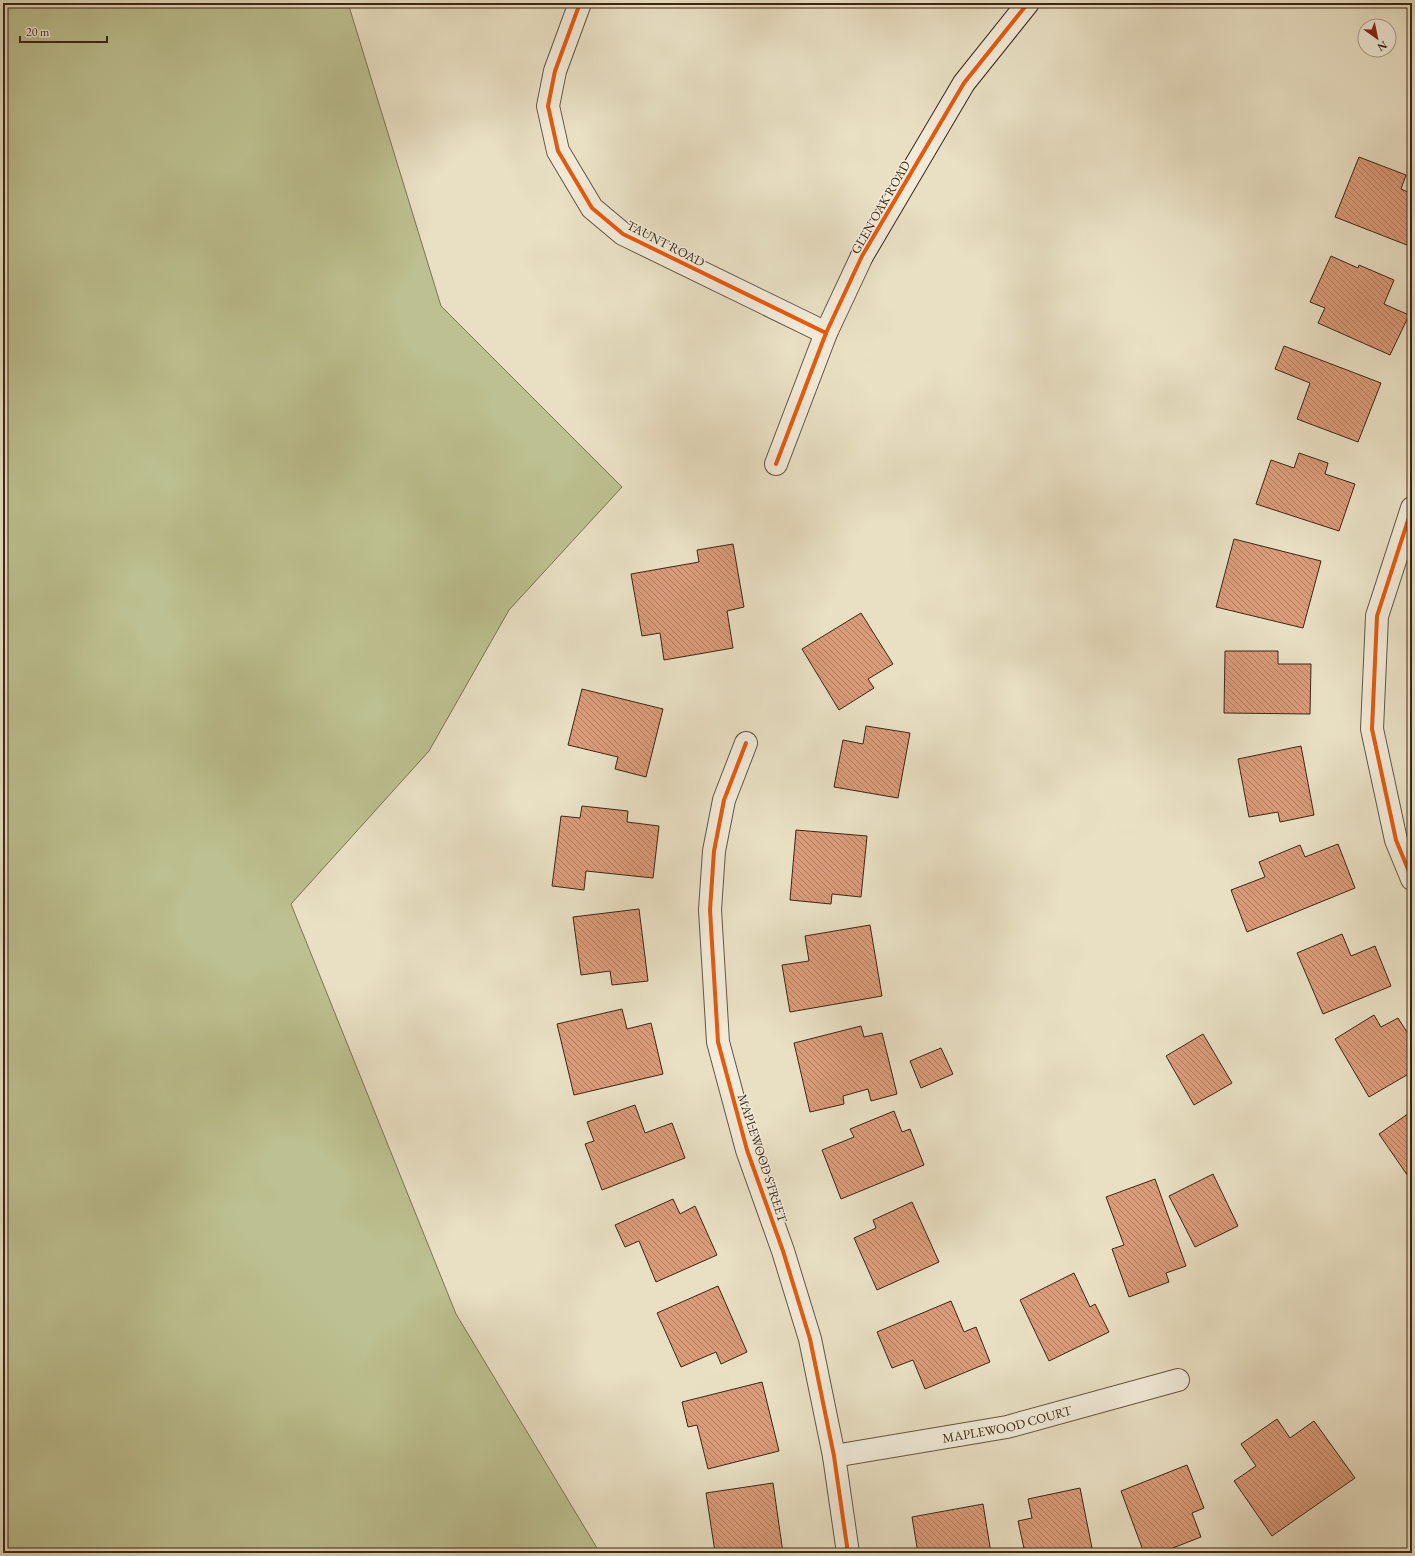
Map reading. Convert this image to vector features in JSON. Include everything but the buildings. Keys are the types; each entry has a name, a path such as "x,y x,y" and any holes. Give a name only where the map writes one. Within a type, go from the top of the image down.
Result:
{"street":[{"name":"TAUNT ROAD","path":"580,3 555,71 548,106 558,150 592,208 623,234 826,334"},
{"name":"GLEN OAK ROAD","path":"776,464 826,334 862,256 964,83 1028,3"},
{"path":"1412,508 1377,616 1372,729 1396,840 1412,879"},
{"name":"MAPLEWOOD STREET","path":"746,743 724,800 714,851 710,910 718,1042 746,1150 783,1251 810,1339 834,1456 848,1553"},
{"name":"MAPLEWOOD COURT","path":"834,1456 1006,1427 1178,1380"}],"green space":[{"path":"22,3 348,3 441,306 622,487 509,610 429,751 291,904 456,1314 600,1553 3,1553 3,6"}],"cycle path":[{"path":"580,3 555,71 548,106 558,151 592,208 623,234 826,333"},
{"path":"776,464 826,333 862,256 964,83 1028,3"},
{"path":"1412,508 1377,616 1372,729 1396,840 1412,879"},
{"path":"746,743 724,800 714,851 710,910 718,1042 747,1150 783,1251 810,1339 834,1456 848,1553"}]}
